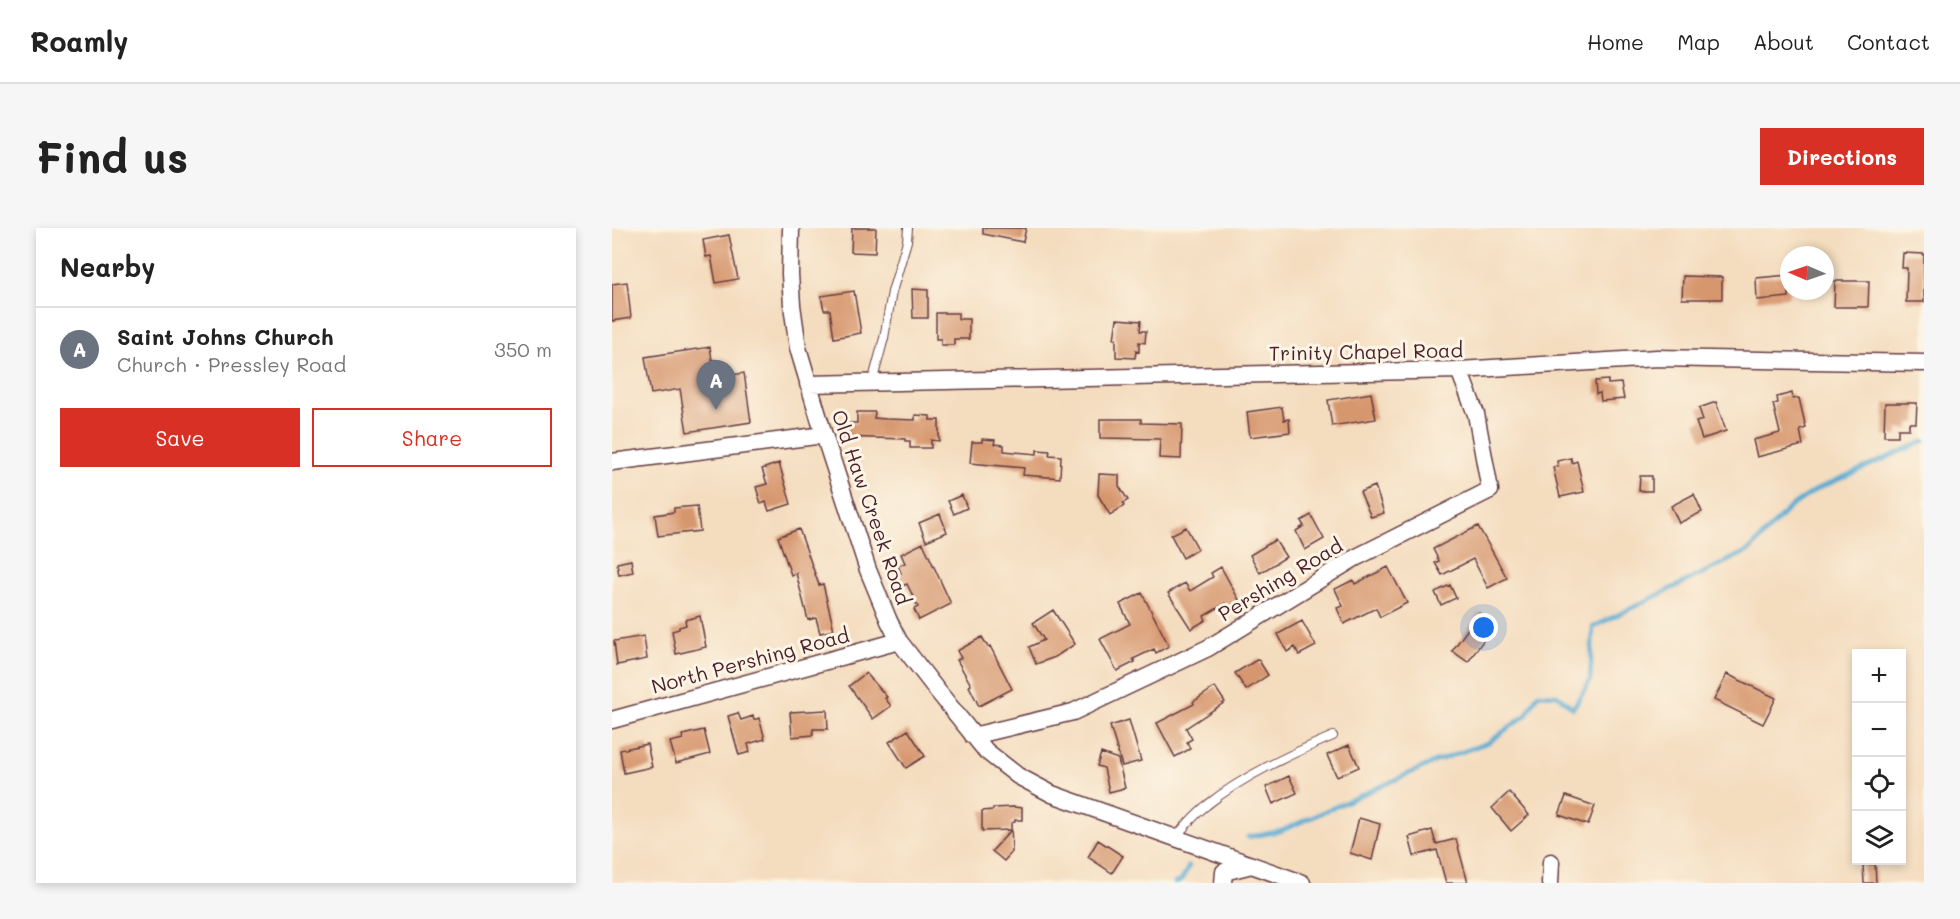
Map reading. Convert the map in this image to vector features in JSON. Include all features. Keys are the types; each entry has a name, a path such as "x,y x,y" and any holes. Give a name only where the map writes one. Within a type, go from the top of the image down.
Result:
{"street":[{"name":"Old Haw Creek Road","path":"792,228 790,274 798,348 868,570 900,641 973,736 1004,766 1052,794 1302,883"},
{"name":"Trinity Chapel Road","path":"808,384 1459,370 1657,358 1924,363"},
{"name":"Pershing Road","path":"973,736 1073,712 1208,648 1355,558 1490,490 1476,414 1459,370"},
{"path":"612,462 824,435"},
{"name":"North Pershing Road","path":"612,720 900,641"},
{"path":"1550,883 1551,862"},
{"path":"1223,883 1224,872 1252,866"}],"lane":[{"path":"872,383 907,241 908,228"},
{"path":"1175,838 1207,805 1232,788 1302,749 1333,736"}],"building":[{"path":"852,228 876,228 875,253 851,252"},
{"path":"983,228 1026,228 1023,242 983,234"},
{"path":"729,235 738,279 716,283 711,256 706,257 703,240"},
{"path":"1903,253 1924,254 1924,302 1906,302 1907,268 1902,268"},
{"path":"1683,276 1722,277 1722,299 1682,299"},
{"path":"1780,276 1780,298 1757,300 1756,278"},
{"path":"1835,281 1869,281 1868,307 1834,307"},
{"path":"627,282 631,318 612,321 612,284"},
{"path":"912,289 928,290 928,318 913,318"},
{"path":"854,291 861,333 834,338 830,310 824,310 821,296"},
{"path":"936,313 958,313 958,319 969,319 969,339 954,339 954,345 941,345 941,339 936,339"},
{"path":"1117,319 1141,321 1140,331 1146,331 1145,343 1139,342 1139,352 1136,351 1135,358 1116,357 1116,339 1114,339"},
{"path":"710,347 712,360 716,360 719,377 744,373 751,422 687,432 680,389 651,394 645,357"},
{"path":"1608,380 1608,384 1621,383 1624,399 1601,401 1600,393 1596,394 1595,381"},
{"path":"1371,393 1376,419 1332,426 1328,400"},
{"path":"1792,393 1793,399 1799,398 1806,428 1800,430 1803,445 1757,457 1753,440 1780,433 1773,404 1778,403 1777,397"},
{"path":"1716,402 1726,431 1702,439 1696,422 1703,420 1699,408"},
{"path":"1885,403 1917,403 1916,423 1909,423 1909,429 1898,429 1898,436 1884,436"},
{"path":"1282,407 1284,420 1289,419 1290,432 1250,437 1247,412"},
{"path":"857,412 875,412 874,418 886,419 915,420 915,415 930,416 930,420 939,420 939,441 931,440 931,448 910,448 910,441 905,441 905,439 841,437 841,423 857,423"},
{"path":"1100,419 1141,419 1141,423 1182,424 1181,459 1159,458 1160,439 1100,438"},
{"path":"982,439 995,440 994,444 1004,445 1004,451 1037,454 1037,450 1050,451 1049,455 1061,456 1060,478 1023,475 1024,468 970,463 972,442 982,442"},
{"path":"1571,458 1572,463 1577,461 1584,492 1560,497 1553,467 1558,466 1557,461"},
{"path":"779,463 791,504 769,511 766,502 761,504 756,487 767,484 762,469"},
{"path":"1099,474 1119,475 1119,486 1128,500 1123,503 1124,506 1110,515 1098,495"},
{"path":"1640,476 1652,476 1652,491 1639,491"},
{"path":"1375,486 1384,513 1371,517 1360,492"},
{"path":"1694,494 1702,512 1679,523 1671,506"},
{"path":"962,495 967,508 954,514 948,501"},
{"path":"697,506 700,531 658,536 655,515 674,512 674,508"},
{"path":"940,514 947,532 926,541 919,523"},
{"path":"1311,515 1324,539 1305,550 1296,531 1304,526 1301,521"},
{"path":"1478,526 1507,578 1488,588 1473,559 1442,575 1435,563 1439,561 1433,549"},
{"path":"1186,527 1198,549 1183,558 1171,535"},
{"path":"799,529 819,585 823,584 834,630 820,633 816,618 808,620 796,573 791,575 778,537"},
{"path":"1275,540 1286,557 1260,573 1250,555"},
{"path":"923,543 951,604 919,620 914,609 918,607 907,584 902,586 897,576 901,573 898,566 905,563 901,554"},
{"path":"631,560 633,572 619,575 617,563"},
{"path":"1221,567 1239,600 1229,607 1226,603 1204,616 1206,620 1191,629 1168,593 1185,583 1190,591 1213,577 1211,573"},
{"path":"1388,567 1407,603 1380,617 1376,608 1344,624 1337,608 1343,606 1335,589 1353,580 1355,584"},
{"path":"1450,585 1456,598 1441,605 1435,592"},
{"path":"1142,593 1169,646 1156,653 1154,649 1133,659 1135,662 1117,671 1100,639 1130,624 1120,604"},
{"path":"1053,610 1075,644 1055,657 1036,664 1029,647 1044,640 1033,623"},
{"path":"1479,613 1495,624 1468,662 1452,651"},
{"path":"700,616 706,647 676,654 672,631 686,625 685,620"},
{"path":"1302,621 1316,646 1299,655 1295,647 1287,652 1278,634"},
{"path":"644,636 647,659 617,665 614,641"},
{"path":"982,637 988,647 990,646 1012,689 979,706 969,686 971,685 957,660 961,658 957,651"},
{"path":"1258,659 1268,675 1246,690 1235,673"},
{"path":"866,673 887,697 885,698 891,706 873,719 849,686"},
{"path":"1727,674 1776,698 1763,724 1714,700"},
{"path":"1215,687 1225,702 1186,728 1192,739 1187,742 1190,749 1175,757 1157,723 1194,704 1193,702"},
{"path":"827,710 828,729 813,729 813,735 792,737 790,712"},
{"path":"738,713 741,720 753,716 754,720 759,718 765,739 748,744 750,752 739,755 728,716"},
{"path":"1129,720 1141,761 1122,766 1110,726"},
{"path":"704,730 710,754 676,763 670,742 683,739 682,735"},
{"path":"908,730 925,756 906,768 889,742"},
{"path":"647,744 652,767 624,773 620,750"},
{"path":"1349,745 1359,767 1337,777 1327,755"},
{"path":"1101,753 1118,759 1125,788 1109,792 1104,768 1097,766"},
{"path":"1289,776 1297,793 1273,804 1266,787"},
{"path":"1509,792 1529,815 1511,831 1492,808"},
{"path":"1566,796 1595,806 1588,825 1559,815"},
{"path":"1022,808 1022,820 1015,820 1011,823 1012,852 1004,861 992,851 1011,830 982,831 982,811"},
{"path":"1359,818 1380,824 1372,860 1350,853"},
{"path":"1432,830 1436,844 1456,839 1468,883 1446,883 1437,850 1414,856 1409,837"},
{"path":"1098,840 1123,856 1112,873 1088,857"},
{"path":"1863,865 1875,865 1876,883 1864,883"}],"waterway":[{"path":"1248,837 1281,831 1437,761 1489,742 1526,715 1538,694 1557,695 1573,708 1590,681 1593,627 1750,550 1789,508 1817,489 1924,441"},
{"path":"1175,883 1181,881 1189,866"}],"place":[{"name":"Saint Johns Church","path":"716,410"}]}
